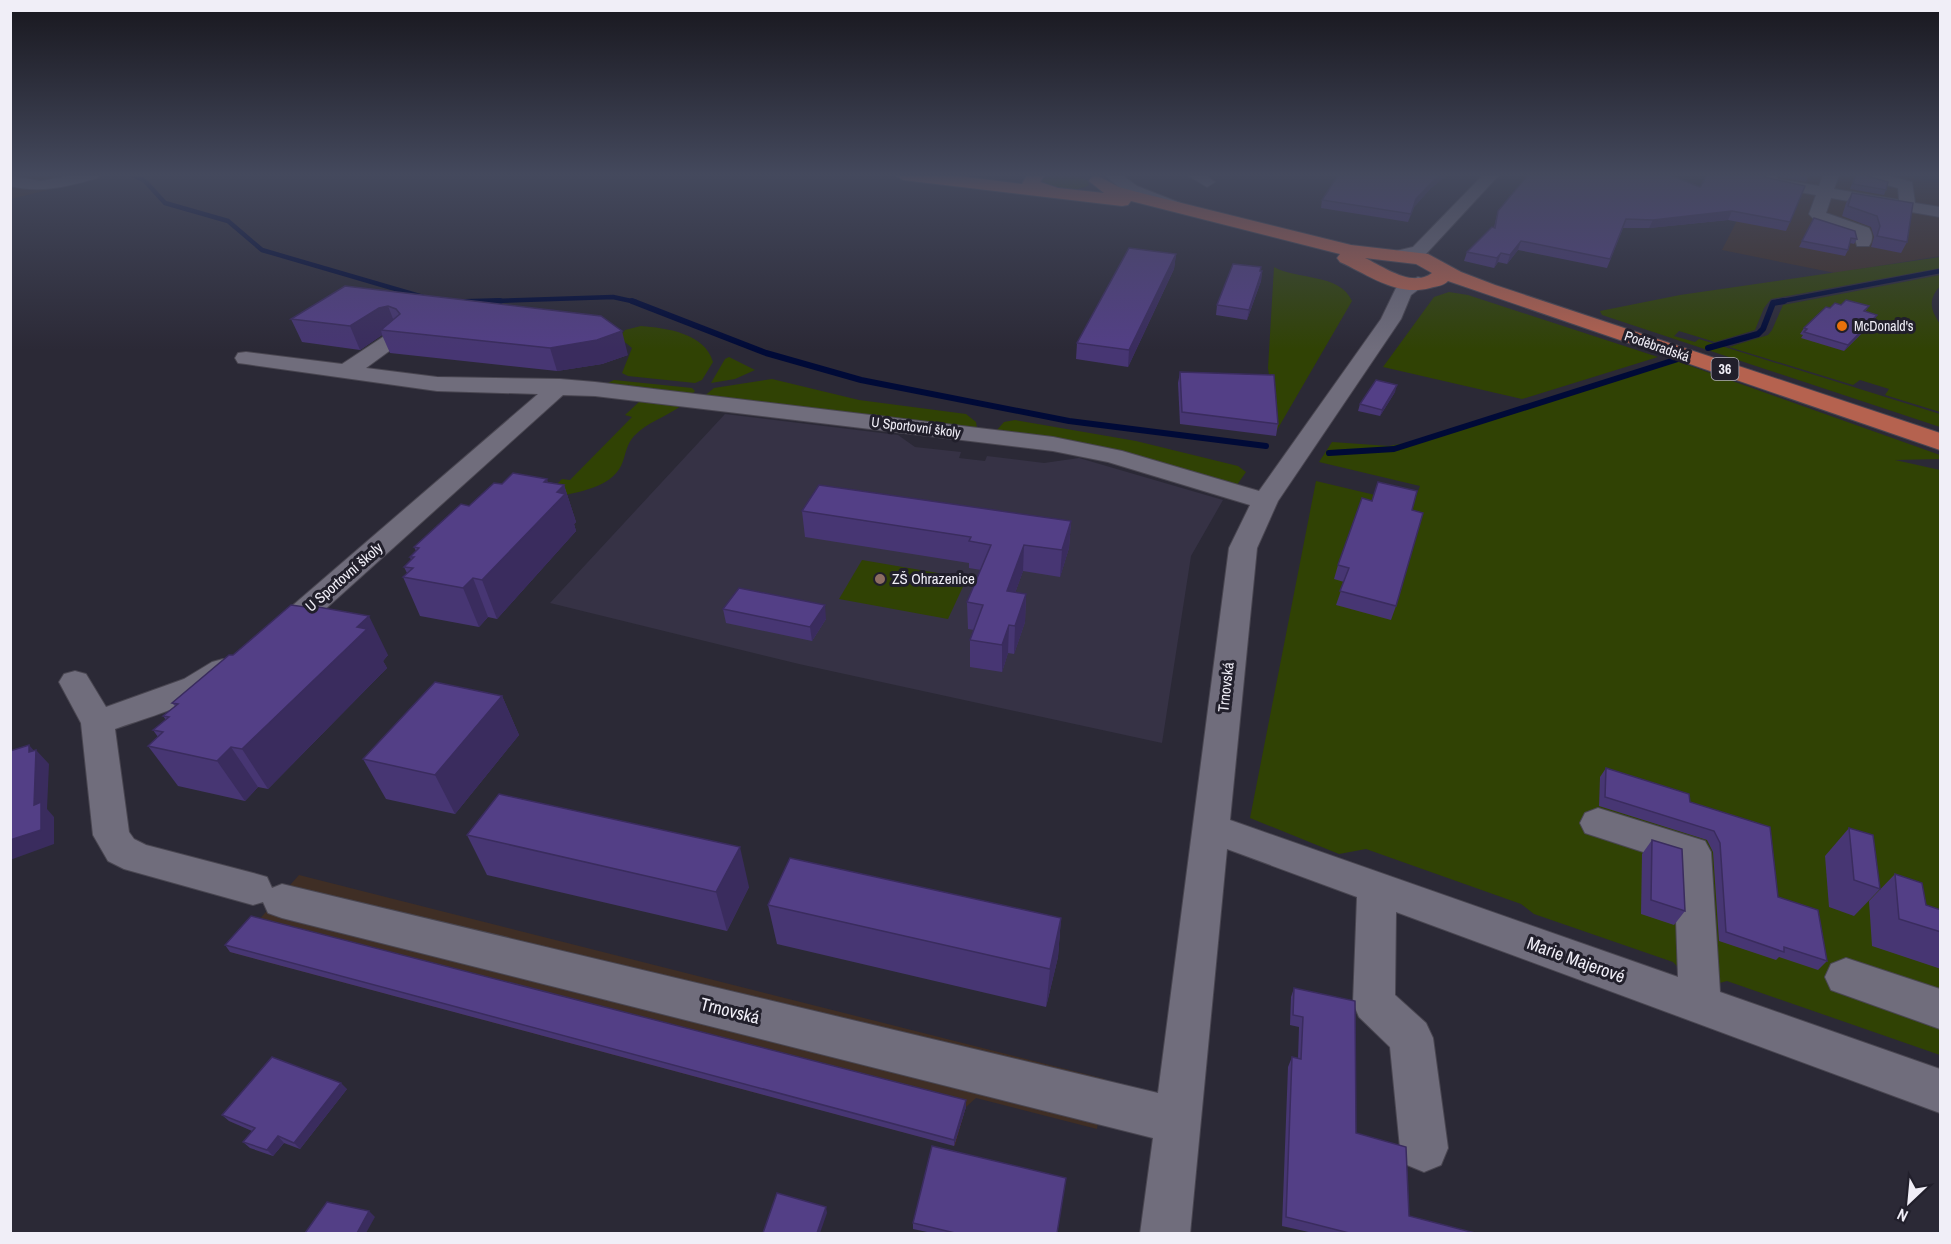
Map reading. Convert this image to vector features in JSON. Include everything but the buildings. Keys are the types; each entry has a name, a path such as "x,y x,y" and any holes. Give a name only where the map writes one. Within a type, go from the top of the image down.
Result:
{"main road":[{"name":"36","path":"1254,233 1328,253 1386,260 1421,258 1431,275 1389,279 1386,260"},
{"name":"36","path":"1278,233 1386,260"},
{"name":"Poděbradská","path":"1431,275 1472,288 1509,296 1941,442"}],"street":[{"path":"1386,260 1419,251 1437,233"},
{"path":"1431,275 1434,256 1451,233"},
{"path":"1863,233 1863,242"},
{"name":"Trnovská","path":"1166,1233 1239,564 1243,548 1265,501 1392,319 1401,297 1408,288 1431,275"},
{"path":"1389,279 1401,297"},
{"path":"345,372 396,337"},
{"name":"U Sportovní školy","path":"246,358 437,384 560,386 606,390 1053,444 1113,456 1265,501"},
{"name":"U Sportovní školy","path":"98,723 195,687 253,652 289,626 560,386"},
{"path":"75,682 98,723"},
{"name":"Trnovská","path":"98,723 111,835 121,850 137,858 268,895 1177,1121"},
{"path":"1598,823 1692,852 1700,1005"},
{"name":"Marie Majerové","path":"1211,828 1941,1091"},
{"path":"1377,888 1374,1003 1411,1038 1424,1148"},
{"path":"1846,976 1941,1009"}],"shaded area":[{"path":"1731,233 1940,233 1940,256 1835,273 1722,250"},
{"name":"ZŠ Ohrazenice","path":"725,414 898,435 915,447 961,452 959,458 985,461 987,456 1044,463 1079,458 1223,500 1191,556 1162,743 799,664 550,603"},
{"path":"299,875 1105,1079 1097,1129 976,1098 966,1107 955,1146 230,952"}],"green space":[{"path":"1940,257 1940,268 1771,299 1764,308 1755,330 1715,342 1679,331 1674,336 1695,342 1699,339 1940,414 1940,427 1602,315 1600,311 1680,295"},
{"path":"1274,267 1328,281 1346,292 1352,301 1277,430 1268,368"},
{"path":"1940,275 1940,286 1932,300 1932,305 1940,324 1940,412 1885,395 1889,389 1860,380 1853,385 1729,347 1768,335 1783,305"},
{"path":"1449,292 1468,295 1658,357 1522,399 1383,367 1434,297"},
{"path":"641,326 673,331 702,344 709,352 713,362 702,380 695,383 628,376 622,373 632,348 618,339 625,330"},
{"path":"729,357 755,370 735,379 711,383 725,359"},
{"path":"1671,359 1940,455 1940,459 1895,460 1940,470 1940,1055 1727,981 1710,984 1697,981 1685,974 1673,962 1534,914 1521,904 1366,849 1339,854 1250,818 1316,481 1413,504 1420,486 1319,462 1332,442 1389,446 1416,441"},
{"path":"772,379 859,400 966,414 976,422 977,428 731,398 702,398 714,388"},
{"path":"614,380 692,388 695,391 690,396 667,390 608,383"},
{"path":"640,401 681,406 634,436 619,469 606,482 561,496 555,486 562,479 570,480 632,417 625,415"},
{"path":"1015,420 1136,441 1238,466 1246,472 1237,485 1086,443 996,431 1004,422"},
{"path":"862,560 967,578 948,619 839,599"}],"waterway":[{"path":"242,233 262,250 423,297"},
{"path":"1777,302 1940,271"},
{"path":"500,301 465,302 613,297 633,301"},
{"path":"633,301 766,353 861,380 1069,421 1266,446"},
{"path":"1708,348 1758,334 1763,329 1773,303 1784,301"},
{"path":"1329,453 1394,449 1678,359"}],"place":[{"name":"McDonald's","path":"1842,326"},
{"name":"ZŠ Ohrazenice","path":"880,579"}]}
